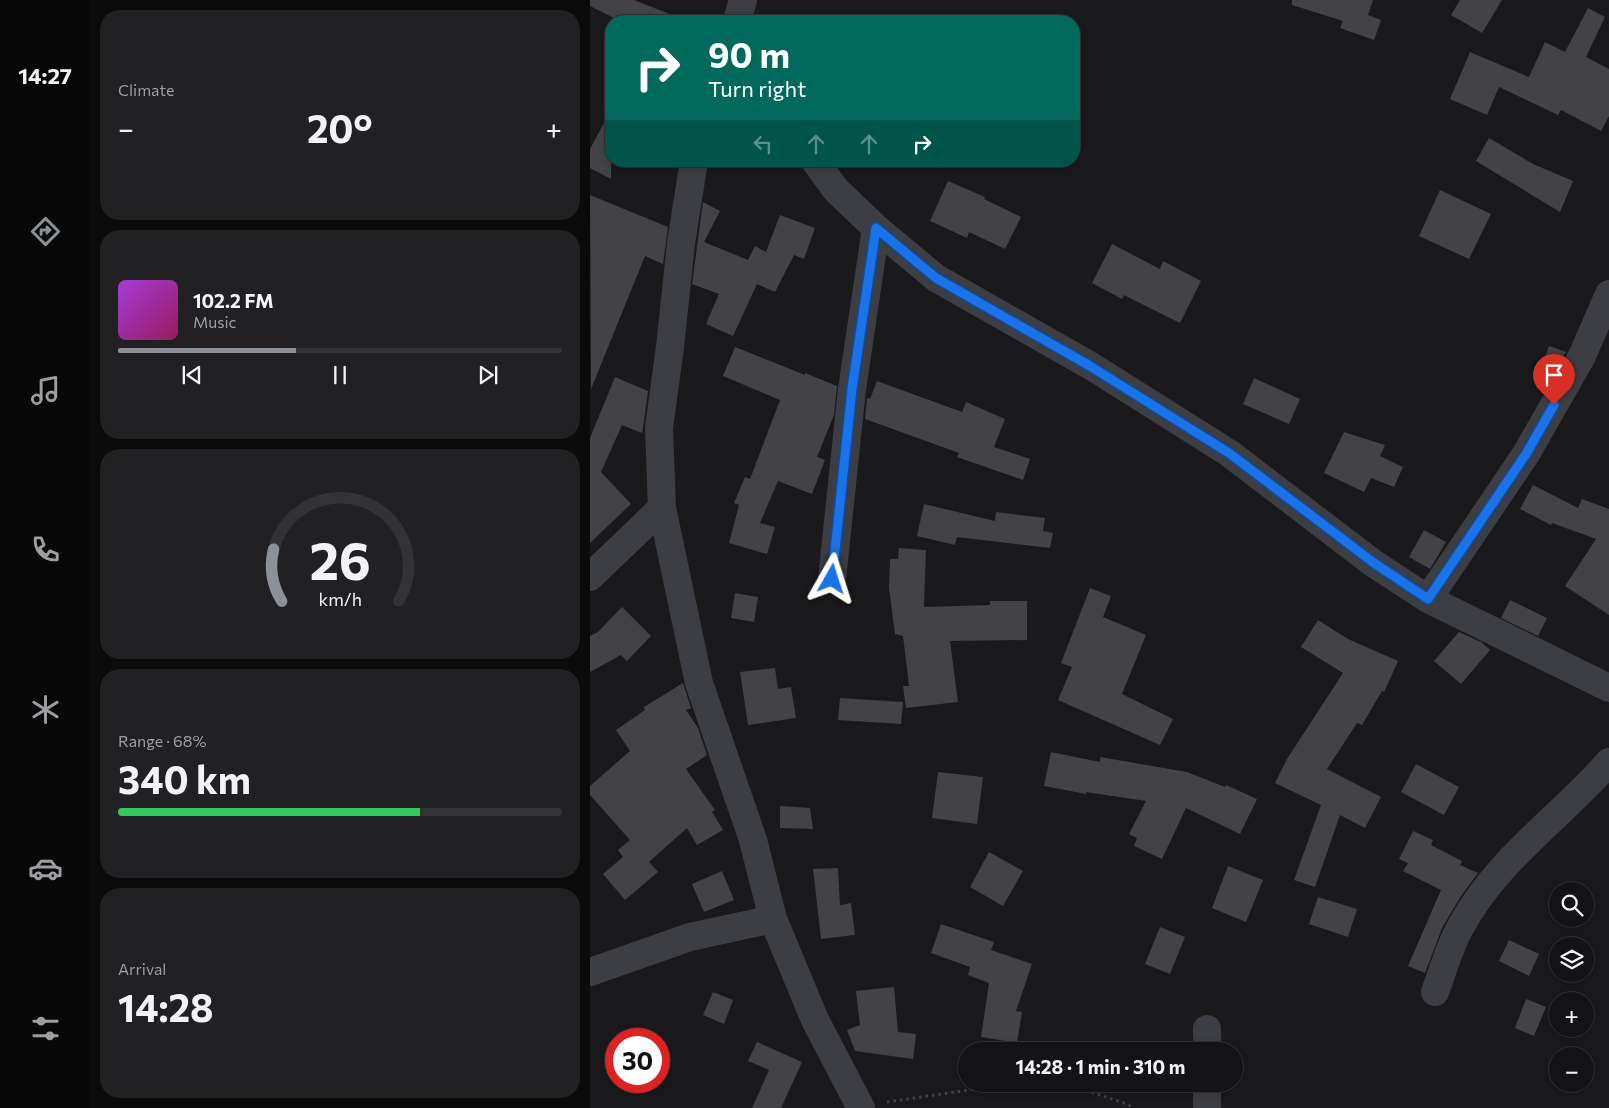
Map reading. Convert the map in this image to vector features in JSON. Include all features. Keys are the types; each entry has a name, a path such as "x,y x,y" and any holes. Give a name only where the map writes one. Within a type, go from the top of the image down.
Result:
{"street":[{"path":"739,15 743,0"},
{"path":"750,0 751,15"},
{"path":"693,167 681,243 659,428 662,508 699,683 753,840 773,919 815,1020 860,1107"},
{"path":"819,167 836,190 876,228 936,278 1090,366 1229,453 1374,563 1428,599 1609,688"},
{"path":"832,579 852,389 876,228"},
{"path":"1428,599 1526,454 1582,356 1609,294"},
{"path":"590,577 662,508"},
{"path":"1435,992 1459,928 1484,891 1526,842 1609,762"},
{"path":"590,972 690,937 773,919"},
{"path":"1207,1092 1207,1108"}],"path":[{"path":"860,1107 958,1092"},
{"path":"1092,1092 1127,1104 1133,1108"}],"building":[{"path":"590,0 634,0 672,15 608,15 590,6"},
{"path":"1292,0 1373,0 1368,15 1381,20 1374,40 1340,28 1343,21 1292,5"},
{"path":"1460,0 1502,0 1482,33 1451,15"},
{"path":"1588,8 1605,17 1586,57 1609,69 1609,116 1601,131 1561,110 1558,115 1499,87 1487,115 1450,99 1470,52 1529,77 1545,42 1565,52"},
{"path":"605,121 605,167 611,167 611,179 590,168 590,149"},
{"path":"1489,138 1533,164 1573,181 1560,212 1476,161"},
{"path":"948,181 985,197 984,199 1021,217 1005,249 969,232 967,238 930,221"},
{"path":"1440,190 1491,214 1469,259 1419,236"},
{"path":"590,195 668,227 663,264 645,256 591,389"},
{"path":"703,202 720,211 704,242 748,260 755,246 766,252 780,215 815,228 804,259 794,255 775,292 757,284 733,336 706,324 719,294 692,284"},
{"path":"1112,244 1160,269 1163,261 1201,281 1180,323 1124,295 1122,299 1092,283"},
{"path":"1549,346 1566,352 1554,373 1541,368"},
{"path":"735,347 837,386 834,415 817,457 825,460 812,494 778,481 760,523 775,527 767,554 729,543 739,505 734,503 745,477 750,479 780,400 723,376"},
{"path":"615,377 648,391 643,428 642,433 622,425 601,472 631,504 590,543 590,438"},
{"path":"1254,378 1300,399 1289,424 1243,404"},
{"path":"877,381 962,412 966,402 1005,419 994,447 1030,459 1023,480 957,457 959,453 865,419 867,398 870,399"},
{"path":"1344,432 1385,445 1380,456 1403,467 1394,487 1371,478 1364,492 1324,473"},
{"path":"1533,485 1578,508 1582,499 1609,509 1609,615 1565,586 1596,539 1552,523 1551,525 1520,509"},
{"path":"924,504 995,521 996,512 1045,518 1043,531 1053,533 1050,548 957,537 955,545 917,536"},
{"path":"1424,530 1446,542 1430,569 1409,557"},
{"path":"899,548 926,550 924,607 990,605 990,601 1027,601 1027,640 950,641 958,702 906,708 903,686 909,686 903,636 895,634 889,588 890,559 898,559"},
{"path":"1090,588 1111,596 1103,617 1146,635 1122,694 1173,719 1160,745 1058,700 1072,667 1061,663"},
{"path":"735,593 758,597 754,622 731,618"},
{"path":"1510,600 1547,618 1538,636 1501,618"},
{"path":"622,607 651,636 627,661 621,655 590,672 590,636 598,632"},
{"path":"1318,620 1348,639 1398,661 1384,692 1382,691 1362,725 1357,723 1327,769 1381,797 1365,828 1340,815 1315,887 1294,880 1321,805 1275,783 1287,759 1343,673 1301,647"},
{"path":"1459,632 1481,642 1490,650 1461,684 1434,661"},
{"path":"775,668 778,689 791,687 796,718 748,725 740,672"},
{"path":"683,683 691,708 686,710 698,728 707,755 686,769 715,810 712,812 723,830 697,845 687,828 649,862 658,872 625,900 603,874 623,857 618,850 630,840 590,795 590,786 630,751 616,730 645,710 644,707"},
{"path":"840,698 903,702 901,724 838,720"},
{"path":"1051,752 1100,762 1100,757 1187,772 1225,787 1226,785 1257,799 1240,834 1186,808 1162,859 1134,846 1137,838 1129,834 1146,801 1086,792 1086,794 1044,786"},
{"path":"1416,764 1459,787 1444,815 1401,792"},
{"path":"938,772 983,777 977,824 932,818"},
{"path":"780,806 810,808 813,829 780,828"},
{"path":"1413,831 1433,840 1431,845 1462,861 1460,865 1478,873 1461,896 1442,928 1425,973 1408,966 1441,890 1403,871 1408,863 1399,859"},
{"path":"989,852 1023,871 1003,906 970,887"},
{"path":"1228,866 1263,880 1246,922 1212,908"},
{"path":"838,868 840,905 851,903 855,935 821,939 813,869"},
{"path":"722,871 734,900 704,912 692,884"},
{"path":"1318,897 1357,909 1348,937 1309,924"},
{"path":"941,924 994,942 991,950 1032,964 1016,1011 1022,1012 1017,1042 981,1037 989,983 968,975 970,967 931,953"},
{"path":"1160,927 1185,937 1170,974 1145,964"},
{"path":"1509,940 1539,954 1529,976 1499,961"},
{"path":"894,987 898,1032 916,1034 913,1059 855,1051 847,1030 860,1025 856,991"},
{"path":"713,992 733,1000 724,1024 703,1015"},
{"path":"1526,999 1546,1007 1534,1036 1515,1028"},
{"path":"757,1042 802,1062 781,1108 752,1108 769,1070 748,1061"}],"route":[{"path":"832,579 852,389 876,228 936,278 1090,366 1229,453 1374,563 1428,599 1526,454 1554,405"}]}
